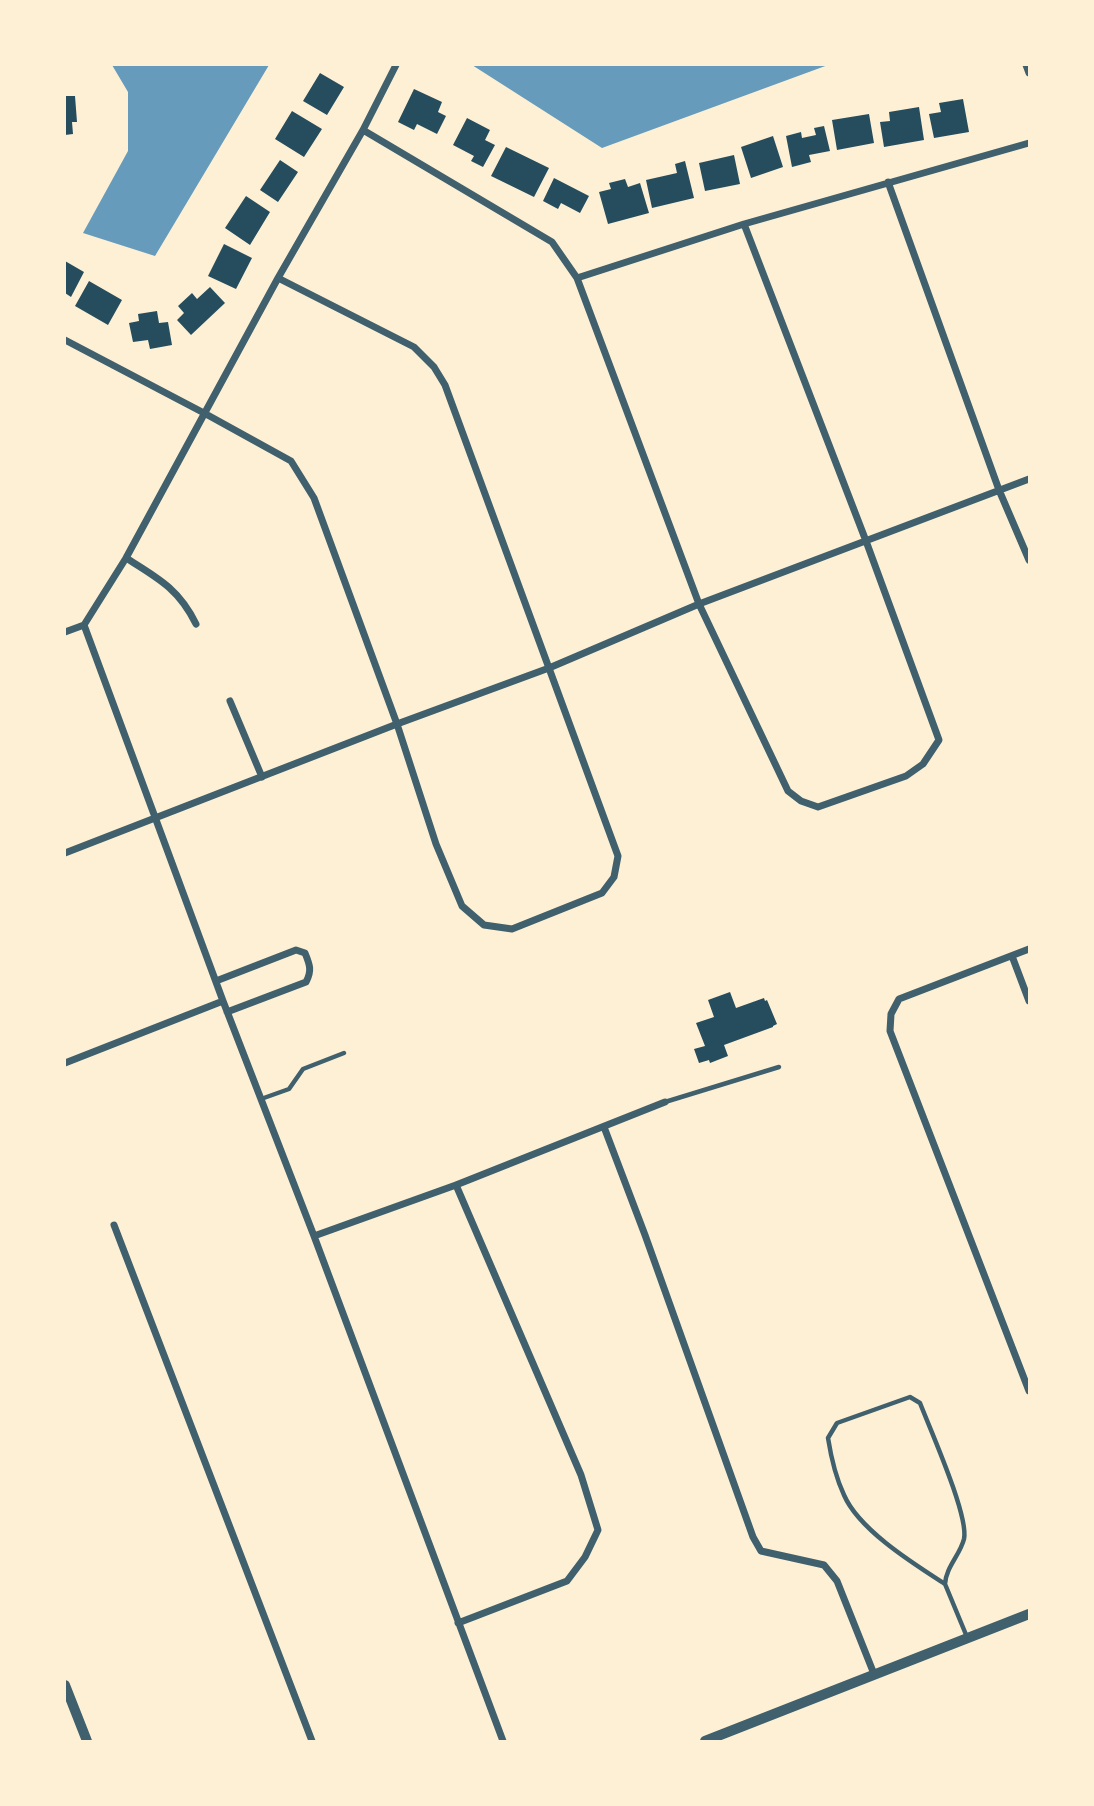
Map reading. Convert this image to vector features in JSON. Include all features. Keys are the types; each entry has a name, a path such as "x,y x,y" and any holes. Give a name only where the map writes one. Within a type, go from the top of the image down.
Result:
{"street":[{"path":"65,632 84,625 126,558 278,278 363,130 396,65"},
{"path":"1026,65 1029,73"},
{"path":"363,130 552,242 577,278 699,604 788,791 801,801 818,807 906,776 923,764 939,740 744,224"},
{"path":"577,278 744,224 1029,143"},
{"path":"888,182 999,490 1029,560"},
{"path":"65,340 291,461 314,498 397,724 436,844 462,906 484,925 512,929 602,893 614,877 618,856 445,385 414,347 278,278"},
{"path":"65,853 549,668 699,604 1029,479"},
{"path":"126,558 168,584 187,606 196,624"},
{"path":"84,625 227,1012 503,1741"},
{"path":"230,701 262,778"},
{"path":"1029,949 899,999 891,1014 890,1031 1029,1391"},
{"path":"216,981 296,950 305,953 310,964 311,973 306,982 227,1012"},
{"path":"1012,956 1029,1002"},
{"path":"65,1063 223,1001"},
{"path":"314,1236 456,1185 666,1102"},
{"path":"604,1127 753,1537 761,1551 824,1565 837,1581 874,1674"},
{"path":"456,1185 581,1475 598,1530 585,1557 567,1581 458,1623"},
{"path":"114,1225 312,1741"},
{"path":"705,1741 1029,1614"},
{"path":"65,1685 87,1741"}],"lane":[{"path":"261,1099 289,1089 303,1069 344,1053"},
{"path":"666,1102 779,1067"},
{"path":"945,1584 900,1555 858,1516 844,1497 828,1438 837,1423 910,1397 920,1403 963,1516 964,1539 945,1576 945,1584 967,1638"}],"water":[{"path":"112,65 269,65 155,256 83,233 128,151 128,92"},
{"path":"472,65 828,65 602,148"}],"building":[{"path":"320,73 344,87 327,115 303,101"},
{"path":"414,89 442,102 438,112 446,116 437,134 417,124 414,130 398,122"},
{"path":"65,96 75,96 77,122 72,122 73,134 65,135"},
{"path":"963,99 969,132 934,138 929,114 941,112 939,103"},
{"path":"919,107 924,140 884,147 880,122 890,121 889,112"},
{"path":"292,111 322,129 304,157 275,139"},
{"path":"869,114 874,143 837,150 832,120"},
{"path":"467,118 490,130 485,140 495,145 483,167 471,161 474,156 453,145"},
{"path":"824,126 830,151 809,155 811,162 792,167 786,136 801,132 802,138 816,135 814,128"},
{"path":"773,136 783,167 751,178 741,147"},
{"path":"506,147 549,168 534,197 491,176"},
{"path":"734,155 740,184 705,191 699,163"},
{"path":"280,160 298,172 278,202 260,190"},
{"path":"685,161 694,198 652,208 646,180 677,173 675,164"},
{"path":"554,178 589,196 580,213 561,203 558,209 543,201"},
{"path":"625,179 628,187 640,183 649,213 608,224 599,192 611,189 609,183"},
{"path":"246,196 270,212 250,245 225,228"},
{"path":"224,244 252,258 236,289 208,276"},
{"path":"65,261 84,272 71,297 65,293"},
{"path":"89,281 122,300 108,325 75,306"},
{"path":"210,287 225,303 191,335 177,320 184,313 178,306 192,293 197,299"},
{"path":"157,311 159,323 168,322 172,345 150,349 148,340 133,342 129,323 139,321 138,314"},
{"path":"730,992 736,1008 764,998 767,1000 777,1024 724,1045 728,1056 710,1063 709,1060 699,1063 694,1049 705,1046 696,1023 714,1017 708,1000"}]}
